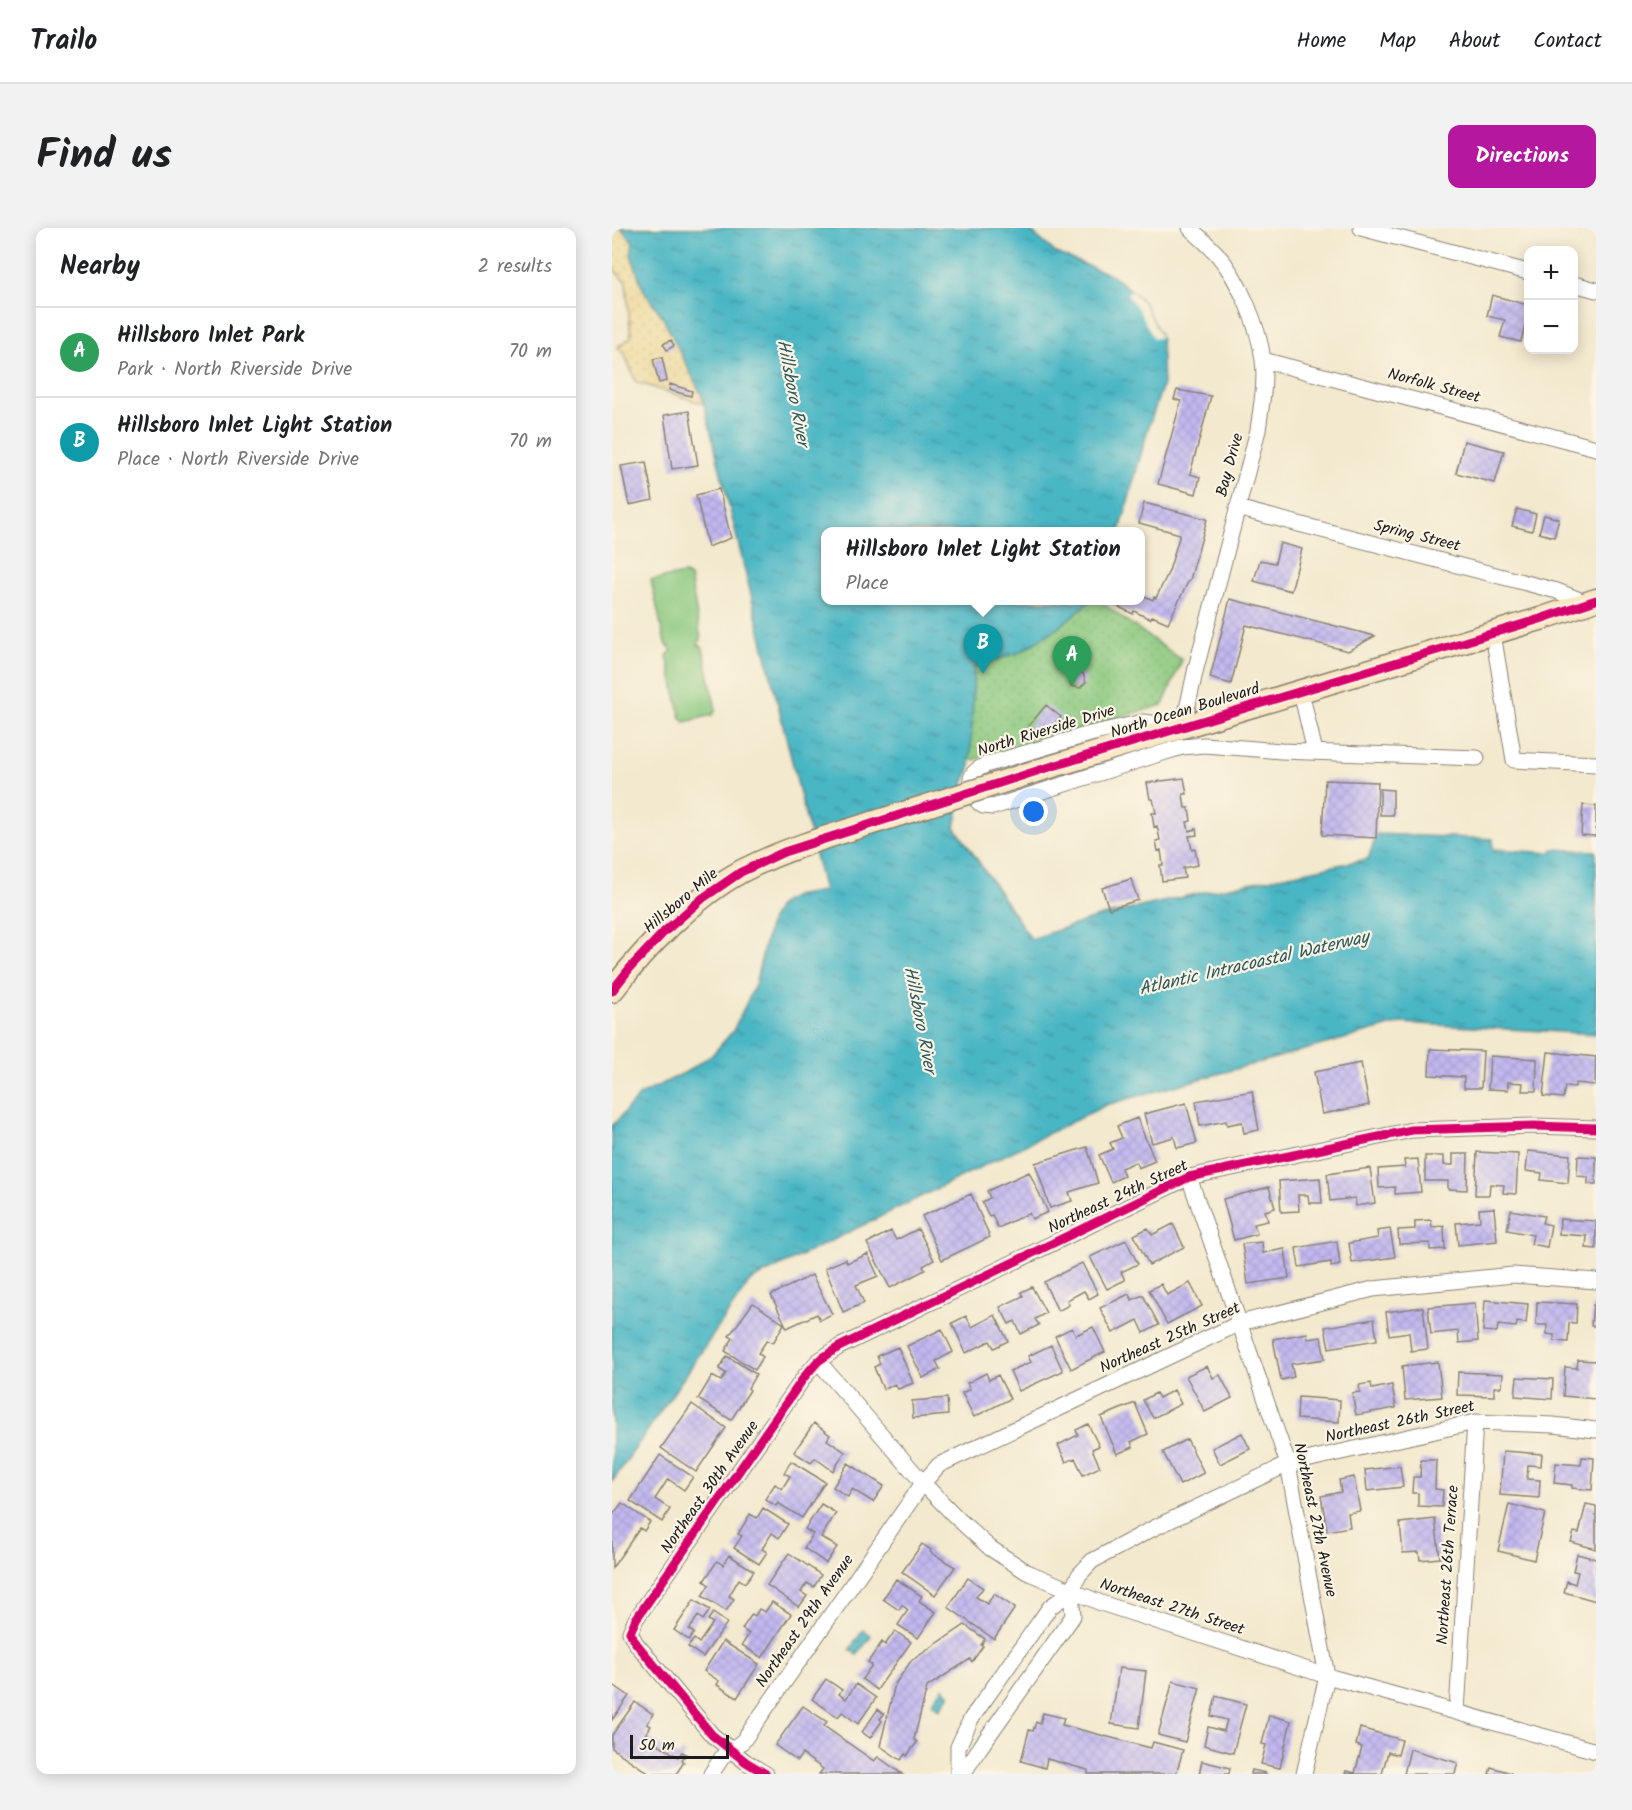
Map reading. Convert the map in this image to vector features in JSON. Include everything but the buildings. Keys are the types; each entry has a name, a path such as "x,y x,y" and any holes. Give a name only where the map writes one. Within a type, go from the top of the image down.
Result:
{"main road":[{"name":"North Ocean Boulevard","path":"784,852 1040,770 1493,634 1591,602"},
{"name":"Hillsboro Mile","path":"612,991 664,932 703,898 741,872 784,852"}],"street":[{"name":"Bay Drive","path":"1183,727 1196,668 1258,430 1263,398 1263,360 1254,324 1240,289 1218,255 1190,228"},
{"path":"1361,228 1524,271"},
{"path":"1578,285 1596,290"},
{"name":"Norfolk Street","path":"1263,360 1596,447"},
{"name":"Spring Street","path":"1237,508 1557,591 1591,602"},
{"path":"1493,634 1514,760 1596,764"},
{"path":"1301,692 1315,752"},
{"name":"North Riverside Drive","path":"1183,727 1143,722 1089,734 985,765 972,774 971,787 978,801 984,806 993,807 1182,747 1204,745 1477,758"},
{"name":"Northeast 24th Street","path":"818,1361 839,1347 1189,1177 1412,1130 1534,1125 1596,1128"},
{"name":"Northeast 27th Avenue","path":"1189,1177 1288,1464 1327,1676 1304,1774"},
{"name":"Northeast 25th Street","path":"923,1483 939,1465 1240,1323 1373,1289 1513,1275 1596,1281"},
{"name":"Northeast 27th Street","path":"818,1361 923,1483 957,1518 990,1548 1027,1572 1112,1607 1327,1676 1596,1750"},
{"name":"Northeast 30th Avenue","path":"732,1750 712,1735 635,1642 630,1632 636,1619 805,1376 818,1361"},
{"name":"Northeast 26th Street","path":"1071,1592 1079,1575 1092,1561 1154,1528 1288,1464 1475,1422 1553,1425 1596,1430"},
{"name":"Northeast 26th Terrace","path":"1457,1711 1475,1422"},
{"name":"Northeast 29th Avenue","path":"711,1774 723,1756 743,1741 923,1483"},
{"path":"958,1774 958,1748 971,1719 1050,1606 1071,1592 1073,1616 963,1774"},
{"path":"732,1750 766,1774"}],"green space":[{"path":"685,574 690,577 701,639 698,644 703,648 716,710 712,715 685,722 681,718 667,656 672,650 665,643 651,580"},
{"path":"1085,605 1105,605 1182,660 1163,705 970,761 974,667 1020,652 1058,628"}],"sand":[{"path":"612,228 667,228 704,404 636,382 626,357 618,347 631,337 626,282 612,268"}],"water":[{"path":"621,228 1027,228 1056,253 1111,275 1143,302 1161,337 1163,384 1147,432 1121,527 821,527 821,605 1085,605 1058,628 1020,652 974,667 970,769 964,781 955,827 1031,939 1098,917 1200,893 1368,859 1377,834 1493,839 1493,849 1552,853 1553,849 1596,851 1596,1034 1401,1023 1106,1105 750,1281 612,1482 612,1126 640,1095 686,1072 712,1055 733,1031 755,985 770,922 777,908 794,896 824,891 702,396 662,316 643,289 631,255 633,242"},
{"path":"863,1630 871,1636 857,1655 850,1649"},
{"path":"943,1688 950,1694 940,1709 932,1703"}],"pier":[{"path":"1131,290 1143,302 1161,337 1154,339 1137,307 1127,295"}],"cycle path":[{"path":"612,991 664,932 703,898 741,872 784,852 1040,770 1596,600"},
{"path":"766,1774 746,1762 712,1735 635,1642 630,1632 636,1619 805,1376 818,1361 839,1347 1189,1177 1412,1130 1534,1126 1596,1128"}],"place":[{"name":"Hillsboro Inlet Light Station","path":"983,674"},
{"name":"Hillsboro Inlet Park","path":"1072,686"}],"water label":[{"name":"Hillsboro River","path":"792,393"},
{"name":"Atlantic Intracoastal Waterway","path":"1254,964"},
{"name":"Hillsboro River","path":"919,1020"}]}
